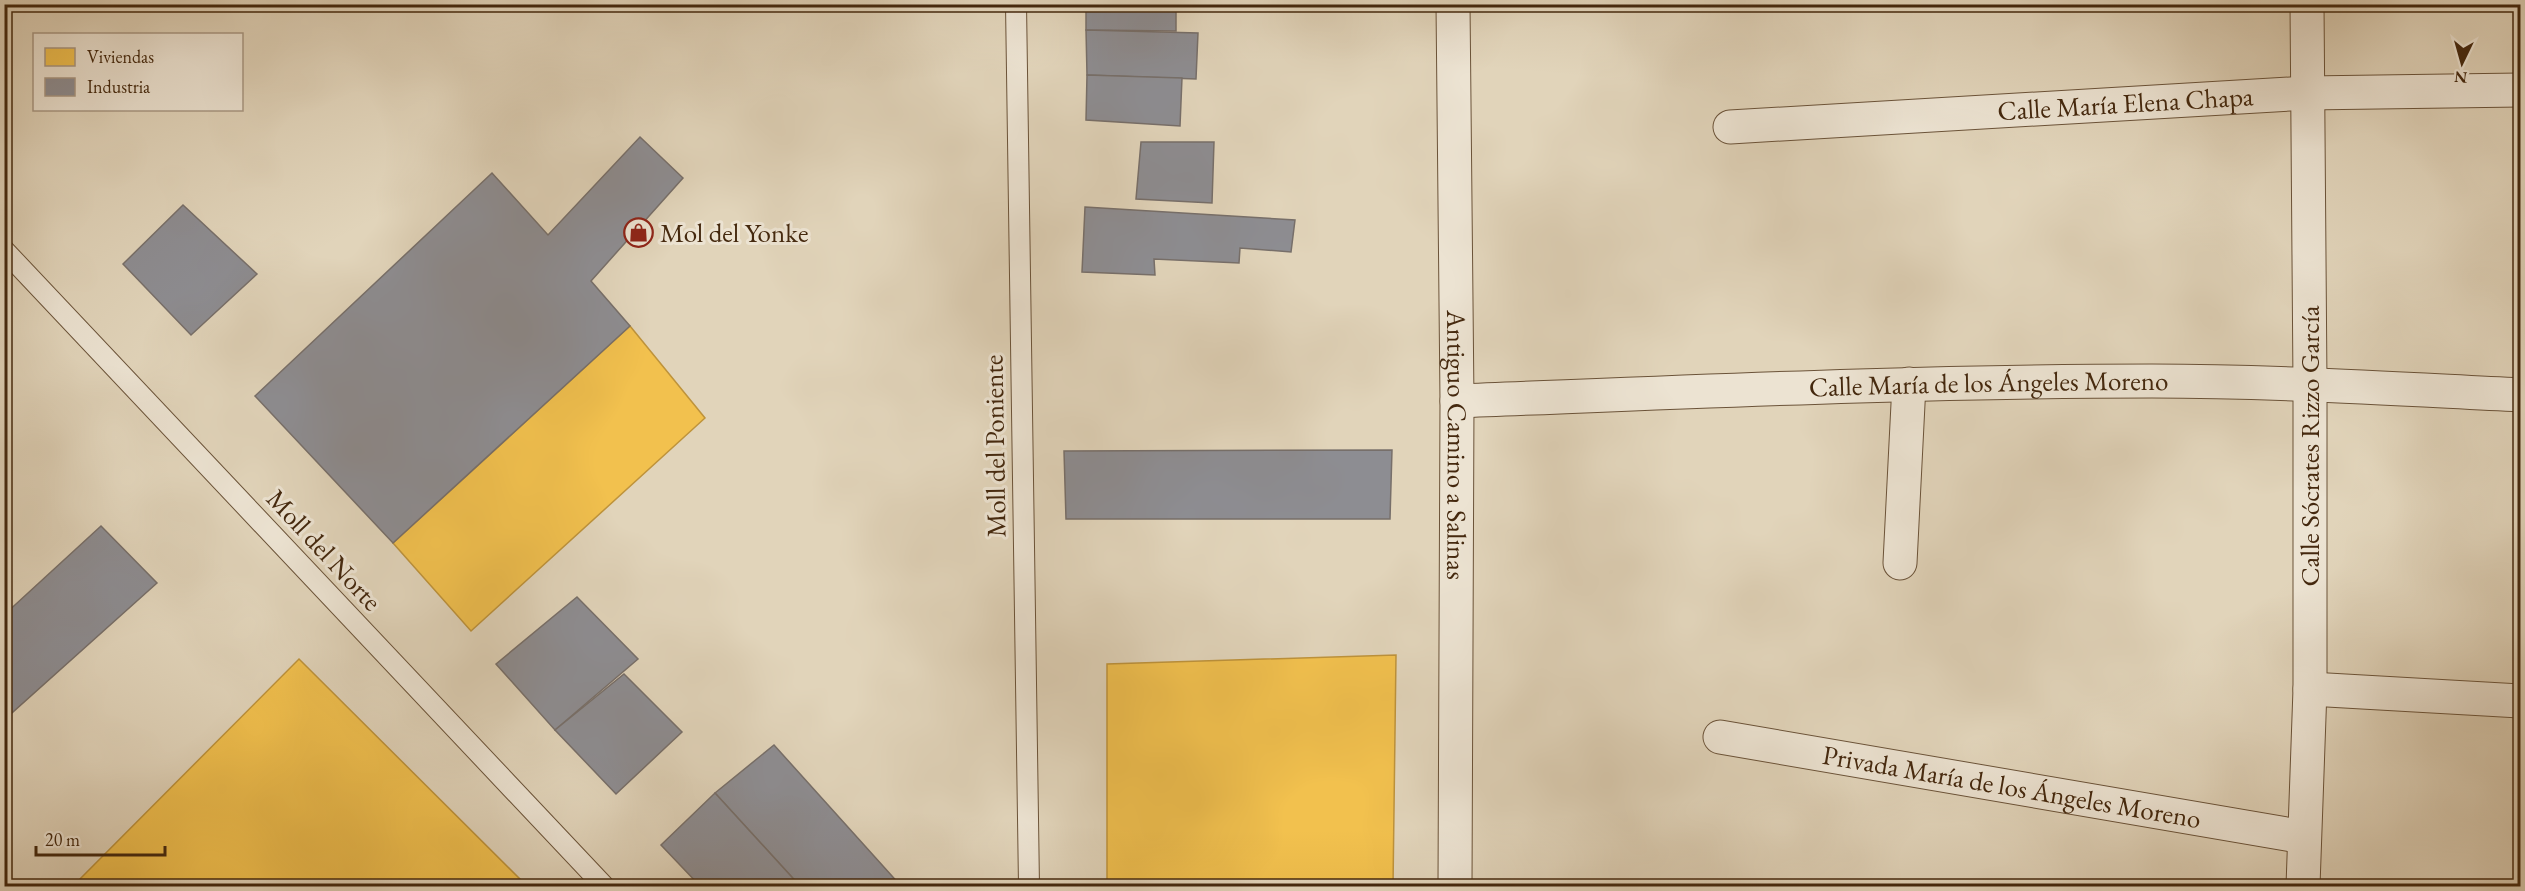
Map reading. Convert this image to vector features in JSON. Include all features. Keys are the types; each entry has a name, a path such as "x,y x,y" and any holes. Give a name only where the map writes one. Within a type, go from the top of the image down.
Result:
{"street":[{"name":"Antiguo Camino a Salinas","path":"1453,4 1457,401 1455,886"},
{"name":"Calle Sócrates Rizzo García","path":"2303,886 2310,689 2307,4"},
{"name":"Calle María Elena Chapa","path":"1730,128 2307,93 2520,90"},
{"name":"Calle María de los Ángeles Moreno","path":"1457,401 1909,384 2154,381 2310,385 2520,395"},
{"path":"1900,563 1909,384"},
{"path":"2310,689 2520,701"},
{"name":"Privada María de los Ángeles Moreno","path":"1720,737 2304,837"}],"lane":[{"name":"Moll del Poniente","path":"1016,4 1029,886"},
{"name":"Moll del Norte","path":"4,249 604,886"}],"building: Viviendas":[{"path":"630,326 705,418 471,631 393,543"},
{"path":"1396,655 1393,886 1107,886 1107,664"},
{"path":"299,659 527,886 73,886"}],"building: Industria":[{"path":"1086,4 1176,4 1176,31 1086,30"},
{"path":"1086,30 1198,33 1196,79 1087,75"},
{"path":"1087,75 1182,78 1180,126 1086,120"},
{"path":"640,137 683,178 591,281 630,326 393,543 255,396 492,173 548,235"},
{"path":"1141,142 1214,142 1212,203 1136,199"},
{"path":"183,205 257,274 191,335 123,264"},
{"path":"1085,207 1295,220 1291,252 1240,248 1239,263 1154,259 1155,275 1082,272"},
{"path":"1392,450 1390,519 1066,519 1064,451"},
{"path":"101,526 157,583 4,720 4,615"},
{"path":"577,597 638,659 555,730 496,664"},
{"path":"624,674 682,732 616,794 555,730"},
{"path":"774,745 901,886 800,886 715,793"},
{"path":"715,793 800,886 700,886 661,845"}],"place":[{"name":"Mol del Yonke","path":"639,233"}]}
